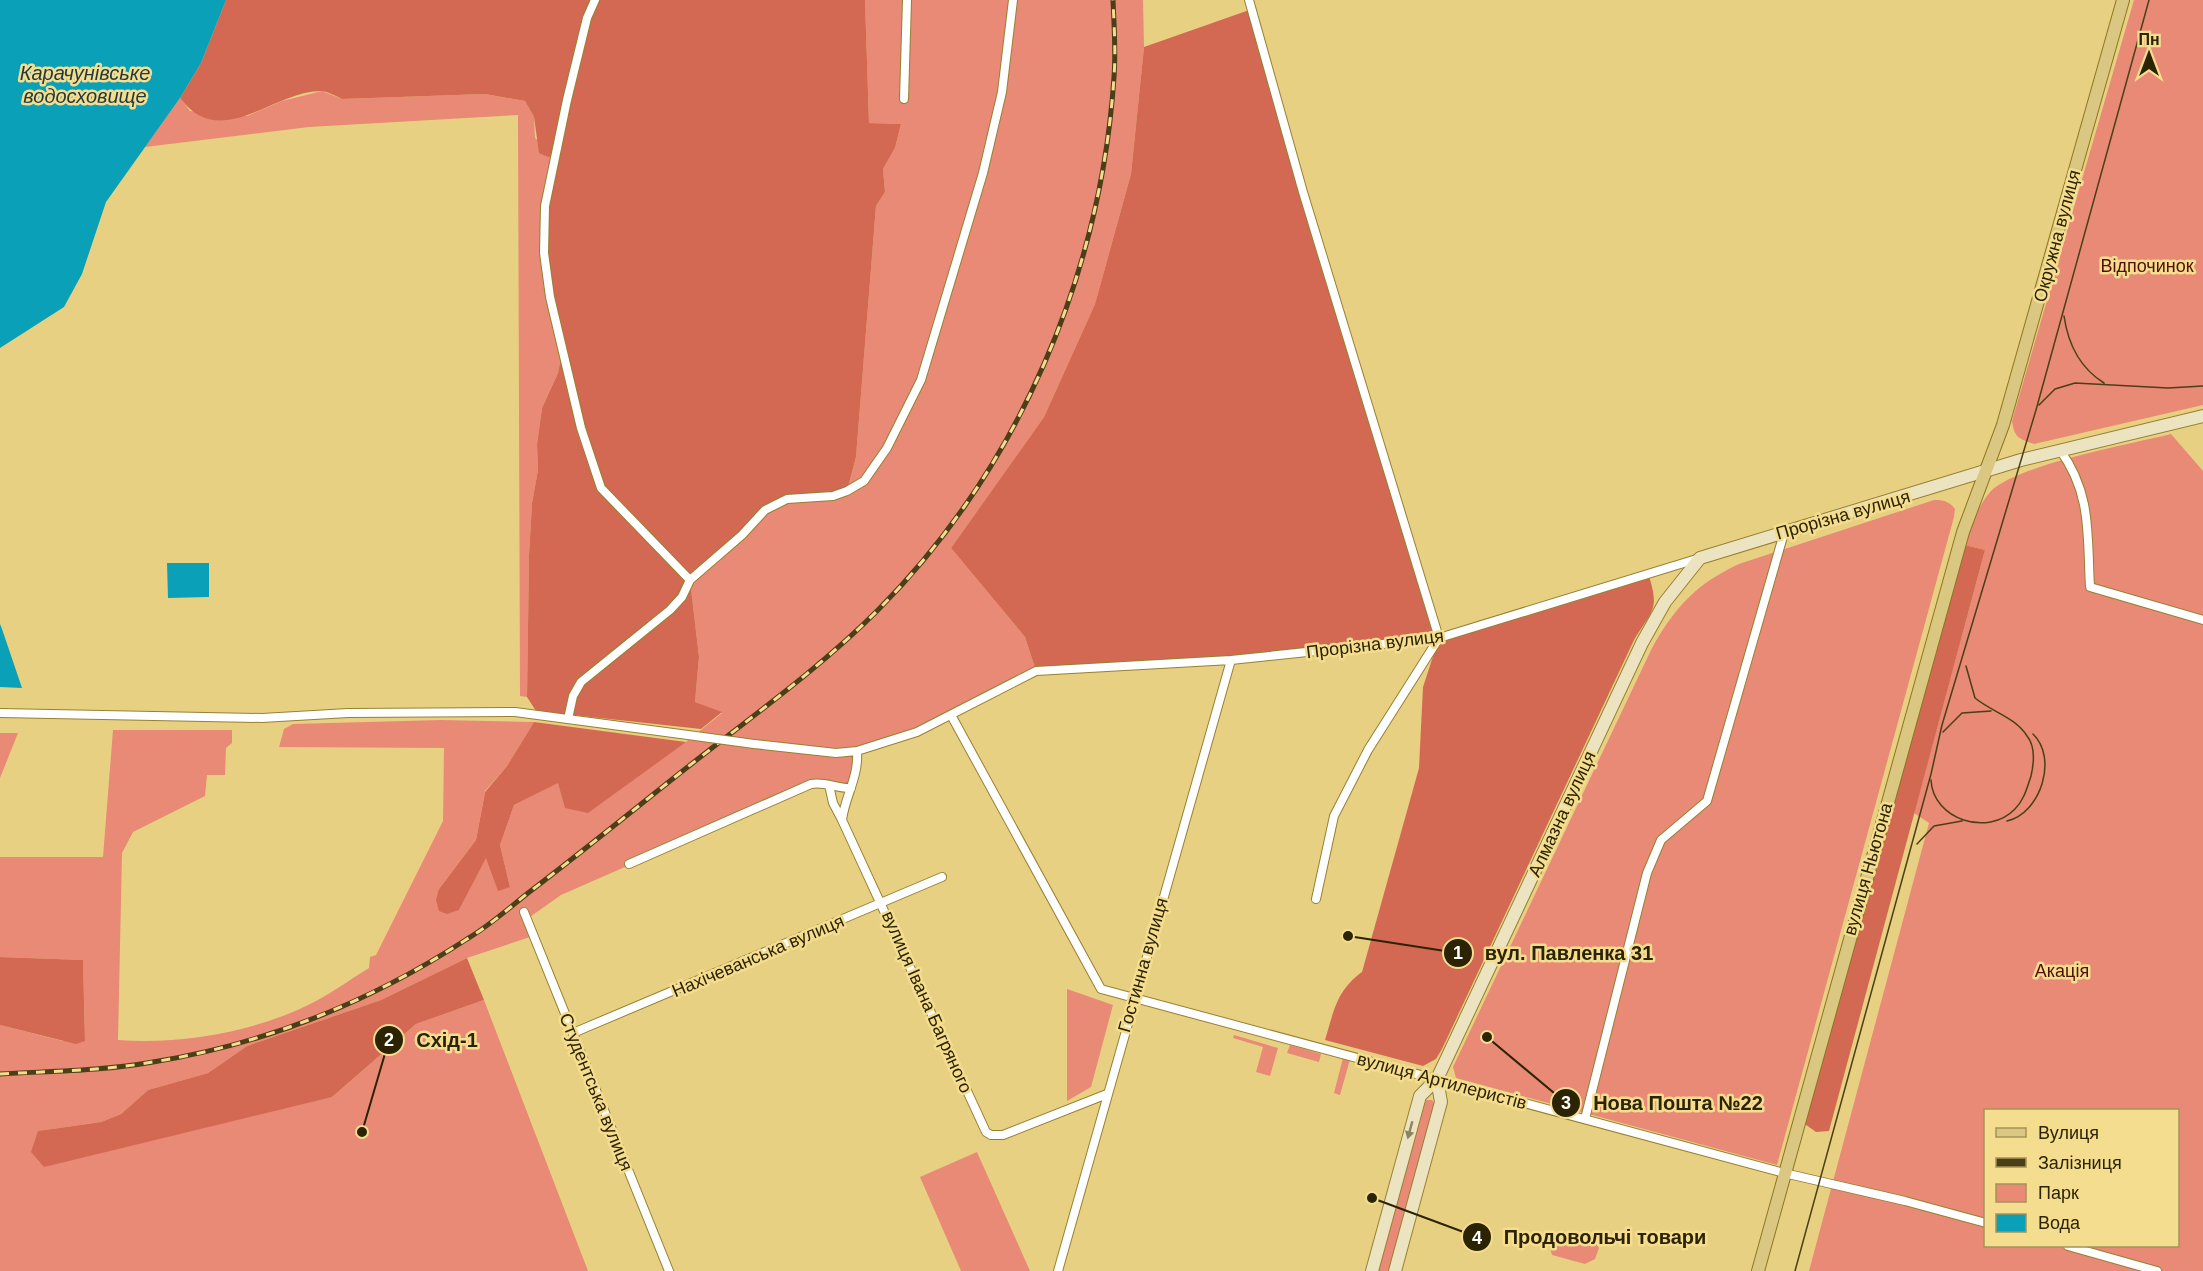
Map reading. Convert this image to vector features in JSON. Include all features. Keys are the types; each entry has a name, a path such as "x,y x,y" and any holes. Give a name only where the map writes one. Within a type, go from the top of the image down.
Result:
{"main road":[{"name":"Окружна вулиця","path":"1987,470 2046,277 2123,0"},
{"name":"вулиця Ньютона","path":"1758,1271 1963,532 1987,470"}],"street":[{"path":"595,0 587,18 545,206 544,253 550,297 580,428 601,488 690,580"},
{"path":"904,99 907,0"},
{"path":"568,718 573,696 581,682 670,610 682,597 690,580 775,503 787,499 833,496 848,491 864,481 887,448 921,380 983,173 1002,92 1013,0"},
{"path":"1249,0 1303,192 1440,638 1368,750 1334,816 1316,898"},
{"name":"Прорізна вулиця","path":"0,713 262,718 348,713 504,711 754,744 825,752 858,751 889,742 951,716 1036,671 1231,660 1440,638 1987,470 2203,416"},
{"path":"2060,450 2075,471 2083,492 2090,587 2203,620"},
{"path":"1585,1119 1647,873 1661,840 1707,801 1784,533"},
{"name":"Алмазна вулиця","path":"1372,1271 1419,1096 1437,1080 1642,643 1665,602 1700,558"},
{"name":"Гостинна вулиця","path":"1058,1271 1231,660"},
{"name":"вулиця Артилеристів","path":"951,716 1101,989 1785,1173 1984,1222"},
{"path":"842,820 856,777 858,751"},
{"path":"628,864 811,784 819,782 840,789 851,788"},
{"name":"вулиця Івана Багряного","path":"829,786 833,803 882,903 986,1132 991,1135 1003,1135 1107,1094"},
{"name":"Нахічеванська вулиця","path":"573,1033 942,877"},
{"name":"Студентська вулиця","path":"524,912 669,1271"},
{"name":"Алмазна вулиця","path":"1395,1271 1441,1102 1437,1080"},
{"path":"2075,1247 2157,1271"}],"green space":[{"path":"865,0 1143,0 1144,47 1131,174 1095,304 1044,417 951,548 1025,637 1036,671 951,715 858,751 851,788 819,782 561,895 527,919 533,936 467,958 381,1000 247,1046 208,1073 148,1090 121,1114 101,1122 38,1131 332,1097 416,1024 484,1000 588,1271 0,1271 0,1025 63,1041 85,1040 83,960 0,957 0,857 103,857 113,730 232,730 232,743 226,748 225,775 207,775 205,796 133,832 122,853 118,1040 141,1041 214,1035 263,1023 322,998 369,968 370,957 376,955 443,821 444,748 279,747 284,729 293,724 441,720 534,722 507,766 485,791 476,840 439,889 459,910 486,857 510,887 500,845 514,805 559,782 686,742 722,713 695,702 699,657 690,580 775,503 847,491 856,457 876,206 885,192 883,169 895,148 901,124 869,123"},
{"name":"Відпочинок","path":"2134,0 2203,0 2203,405 2034,444 2018,437 2012,421"},
{"path":"322,91 342,99 485,94 525,101 534,117 535,138 557,156 562,352 558,373 542,408 537,444 538,470 532,503 529,555 527,697 520,696 518,115 309,127 145,147 180,98 190,111 247,116 282,101"},
{"name":"Акація","path":"2171,434 2203,471 2203,1271 1809,1271 1929,823 1914,813 1985,550 1965,545 1975,517 1991,491 2005,481 2024,473 2075,456"},
{"path":"1934,500 1950,504 1955,509 1954,517 1777,1165 1456,1078 1453,1067 1652,648 1678,609 1710,580 1739,564"},
{"path":"0,733 18,733 0,778"},
{"path":"1067,989 1113,1005 1091,1087 1067,1101"},
{"path":"1234,1035 1278,1048 1270,1076 1256,1072 1263,1047 1233,1038"},
{"path":"1290,1045 1321,1054 1319,1062 1287,1053"},
{"path":"1344,1054 1351,1056 1340,1095 1334,1093"},
{"path":"1426,1100 1432,1100 1435,1105 1391,1271 1377,1271"},
{"path":"977,1152 1030,1271 961,1271 920,1177"},
{"path":"1561,1232 1594,1240 1599,1248 1595,1259 1585,1264 1552,1255 1548,1242 1553,1234"}],"shaded area":[{"path":"226,0 865,0 869,123 901,124 895,148 883,169 885,192 876,206 856,457 847,491 775,503 690,580 699,657 695,702 722,712 701,729 536,711 527,697 529,555 532,503 538,470 537,444 542,408 558,373 562,352 550,297 545,206 556,156 548,157 539,153 534,117 525,101 485,94 342,99 320,91 302,94 229,120 212,120 196,113 180,98 201,63"},
{"path":"1255,8 1303,192 1439,638 1231,660 1036,671 1025,637 951,548 1044,417 1095,304 1131,174 1144,47"},
{"path":"1965,545 1985,550 1829,1131 1816,1132 1802,1122"},
{"path":"1648,573 1652,585 1653,609 1634,640 1442,1049 1436,1059 1423,1066 1325,1040 1341,994 1362,972 1419,768 1423,687 1439,638"},
{"path":"534,722 686,742 588,813 565,808 558,783 514,805 500,845 510,887 498,891 486,858 459,910 447,914 439,911 436,900 439,889 476,840 485,792 507,766"},
{"path":"0,957 83,960 85,1041 76,1044 0,1025"},
{"path":"467,958 484,1000 416,1024 332,1097 44,1167 31,1152 38,1131 101,1122 121,1114 148,1090 208,1073 247,1046 381,1000"}],"water":[{"name":"Карачунівське водосховище","path":"0,0 226,0 201,63 180,98 106,202 82,274 64,307 0,348"},
{"path":"167,563 209,563 209,597 168,598"},
{"path":"0,624 2,629 22,688 0,687"}],"tram line":[{"path":"1795,1271 1931,774 1942,725 2036,410 2149,0"},
{"path":"2064,316 2076,354 2088,370 2104,383"},
{"path":"2039,405 2055,389 2075,383 2168,388 2203,386"},
{"path":"1931,780 1934,794 1941,805 1951,814 1977,823 1991,822 2015,809 2023,798 2031,776 2034,755 2030,740 2010,719 1975,698 1966,666"},
{"path":"1943,732 1962,713 1991,711"},
{"path":"2007,821 2019,816 2029,807 2042,784 2045,770 2044,757 2040,744 2033,734"},
{"path":"1917,844 1934,826 1962,821"}],"railway":[{"path":"0,1074 115,1067 195,1054 277,1032 394,982 491,923 805,676 878,610 928,554 973,495 1011,431 1044,364 1071,295 1091,223 1106,151 1115,67 1113,0"}],"place":[{"name":"вул. Павленка 31","path":"1348,936"},
{"name":"Нова Пошта №22","path":"1487,1037"},
{"name":"Схід-1","path":"362,1132"},
{"name":"Продовольчі товари","path":"1372,1198"}]}
